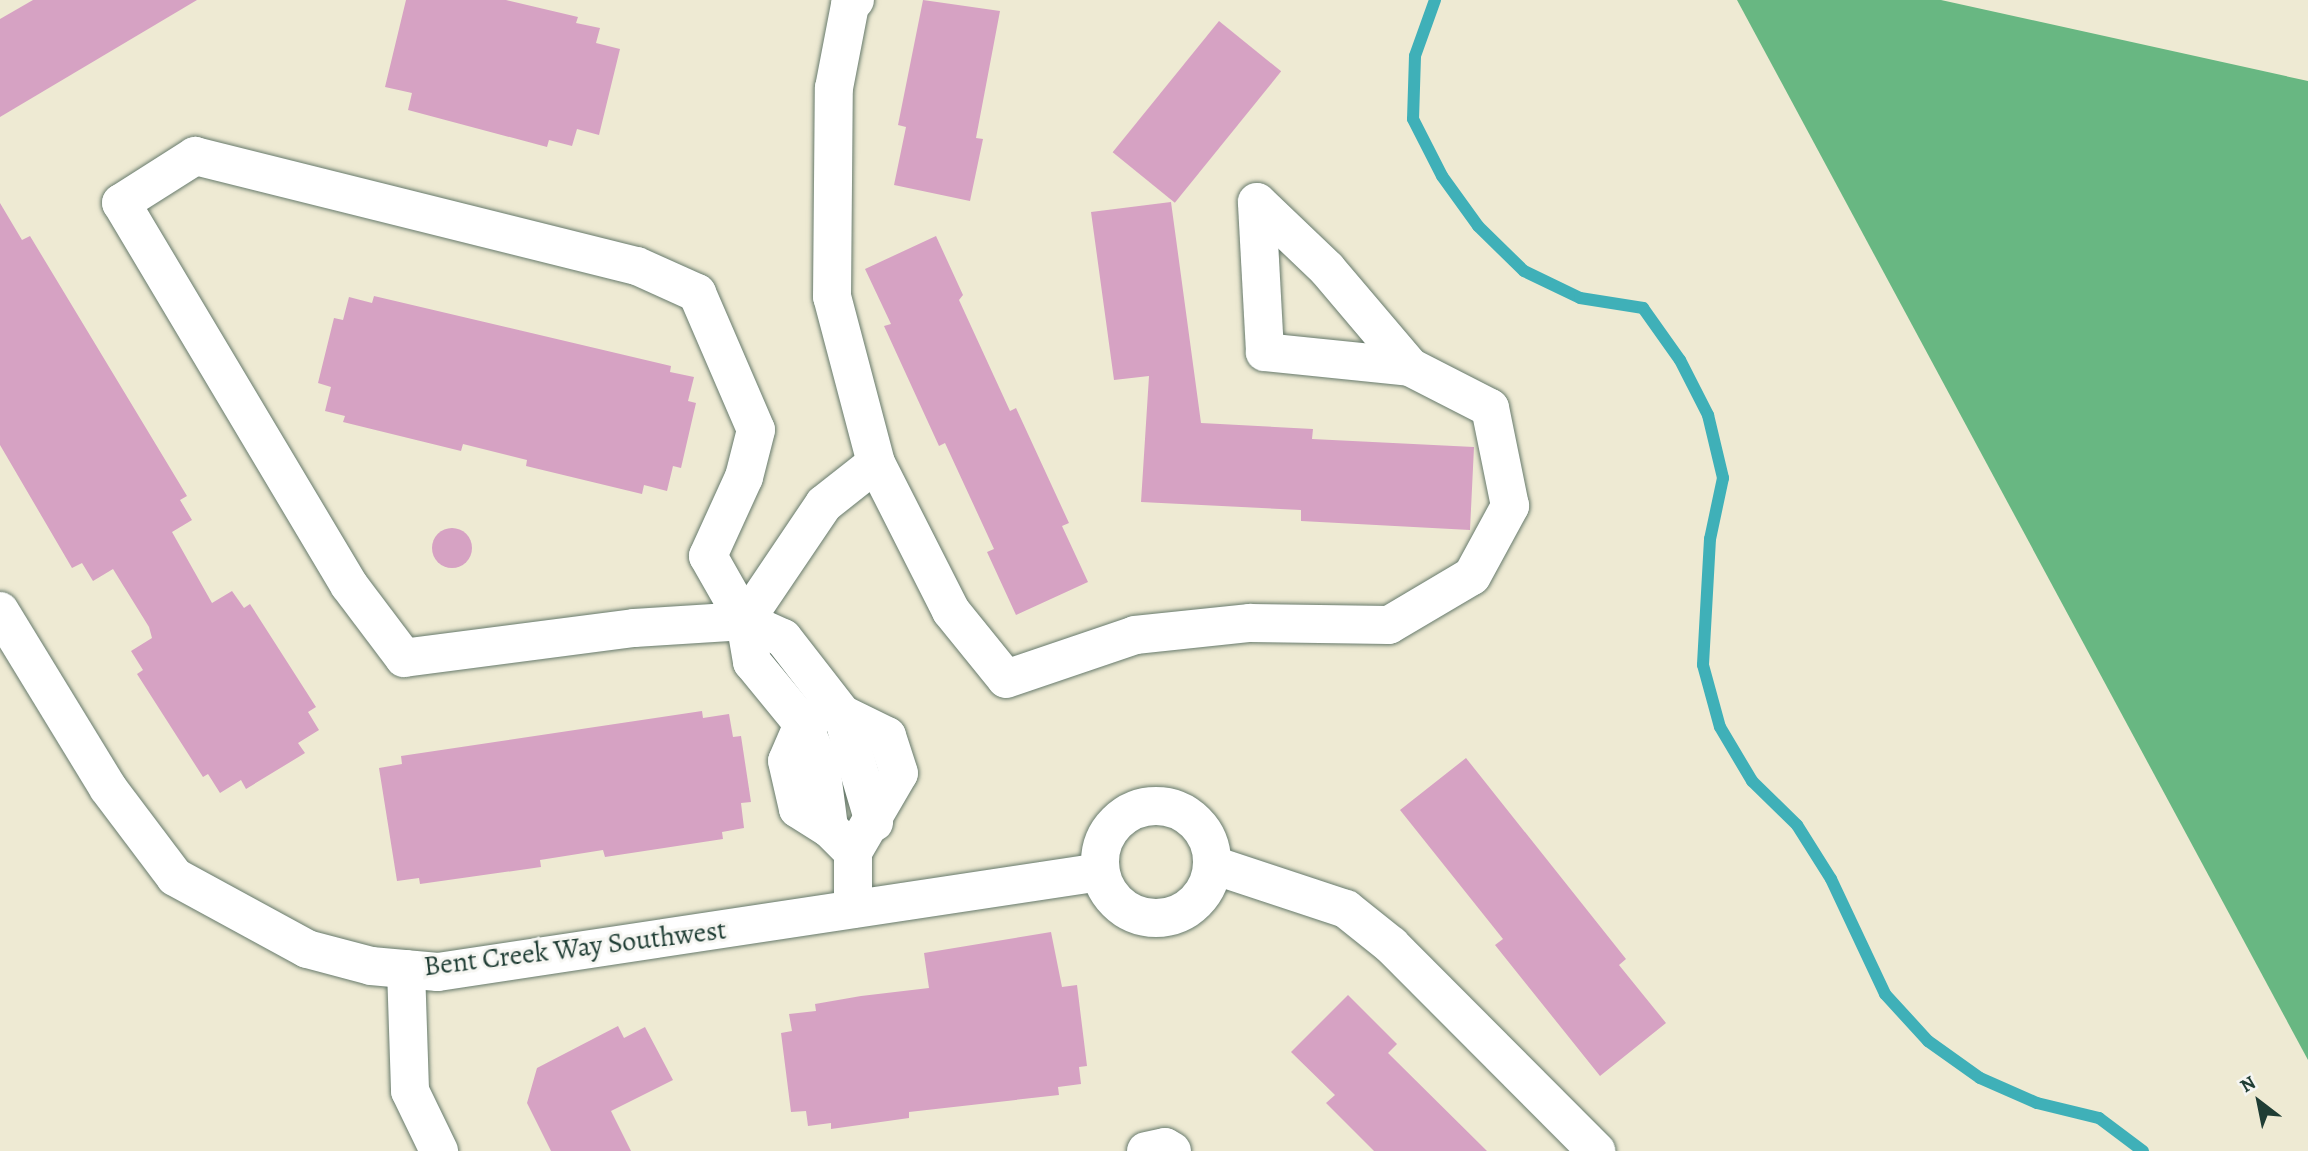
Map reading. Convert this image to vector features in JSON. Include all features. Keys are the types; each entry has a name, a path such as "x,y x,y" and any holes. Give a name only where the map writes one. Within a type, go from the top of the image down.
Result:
{"street":[{"path":"855,0 849,5 834,88 832,297 876,463 951,611 1006,679 1135,635 1250,623 1390,625 1472,576 1510,506 1490,408 1410,367 1265,352 1257,202 1327,269 1410,367"},
{"path":"746,621 708,556 744,477 756,430 697,293 637,266 195,156 121,203 349,585 404,658 634,628 746,621 783,638 826,714 821,766 852,834 853,909"},
{"path":"746,621 824,504 876,463"},
{"name":"Bent Creek Way Southwest","path":"0,611 108,788 175,877 307,949 371,966 438,972 1101,872"},
{"path":"826,714 887,736 898,773 852,834"},
{"path":"1150,805 1164,805 1193,819 1210,842 1213,865 1207,887 1196,902 1173,916 1144,917 1119,905 1101,872 1105,838 1115,822 1150,805"},
{"path":"1213,865 1346,909 1391,945 1596,1151"},
{"path":"406,969 410,1091 439,1151"},
{"path":"1146,1151 1165,1147 1172,1151"}],"green space":[{"path":"1737,0 1941,0 2308,81 2308,1060"}],"building":[{"path":"33,0 197,0 0,117 0,19"},
{"path":"406,0 506,0 578,17 576,23 600,28 596,43 620,49 599,135 577,129 572,146 549,140 547,147 408,110 412,93 385,87"},
{"path":"923,0 1000,11 976,138 983,139 970,201 894,185 906,127 898,125"},
{"path":"1219,21 1281,71 1175,203 1113,152"},
{"path":"1171,202 1201,423 1313,429 1312,439 1474,447 1470,530 1301,521 1301,510 1141,502 1149,376 1114,380 1091,212"},
{"path":"0,203 22,240 30,236 187,496 180,500 192,520 172,532 212,603 232,591 244,608 250,604 316,707 308,712 319,730 298,743 305,753 246,789 241,780 220,793 208,774 203,777 137,674 143,670 131,651 152,638 149,627 113,569 93,581 82,563 72,568 0,445"},
{"path":"936,236 963,295 959,300 1010,411 1016,408 1069,523 1062,526 1088,582 1016,615 987,552 994,549 945,443 939,446 884,326 891,324 865,269"},
{"path":"374,296 671,366 670,372 694,377 688,401 696,403 681,468 673,466 667,491 644,485 642,494 526,466 527,460 463,444 461,451 343,422 345,416 325,411 331,387 318,383 334,318 343,320 349,297 372,303"},
{"path":"452,528 466,534 472,548 466,562 452,568 438,562 432,548 438,534"},
{"path":"702,711 703,718 729,714 733,737 741,736 751,802 741,803 744,828 722,832 723,839 605,857 603,850 540,860 541,867 420,884 419,878 397,881 379,768 402,764 401,756"},
{"path":"1466,758 1626,959 1619,965 1666,1023 1600,1076 1495,945 1503,939 1400,810"},
{"path":"1051,932 1062,987 1077,985 1087,1066 1079,1067 1081,1084 1058,1087 1059,1095 909,1112 909,1118 831,1129 831,1123 808,1126 806,1111 791,1112 781,1033 792,1031 789,1014 816,1011 815,1004 929,988 924,953"},
{"path":"1348,995 1397,1044 1388,1053 1487,1151 1374,1151 1326,1103 1335,1095 1291,1052"},
{"path":"618,1026 624,1038 645,1027 673,1080 611,1111 631,1151 551,1151 527,1103 537,1068"}],"waterway":[{"path":"1435,0 1415,56 1413,119 1442,176 1478,226 1524,271 1580,298 1643,308 1680,360 1708,415 1723,478 1710,539 1703,665 1720,727 1752,781 1797,825 1831,879 1885,994 1928,1041 1980,1078 2037,1103 2099,1118 2143,1151"}]}
